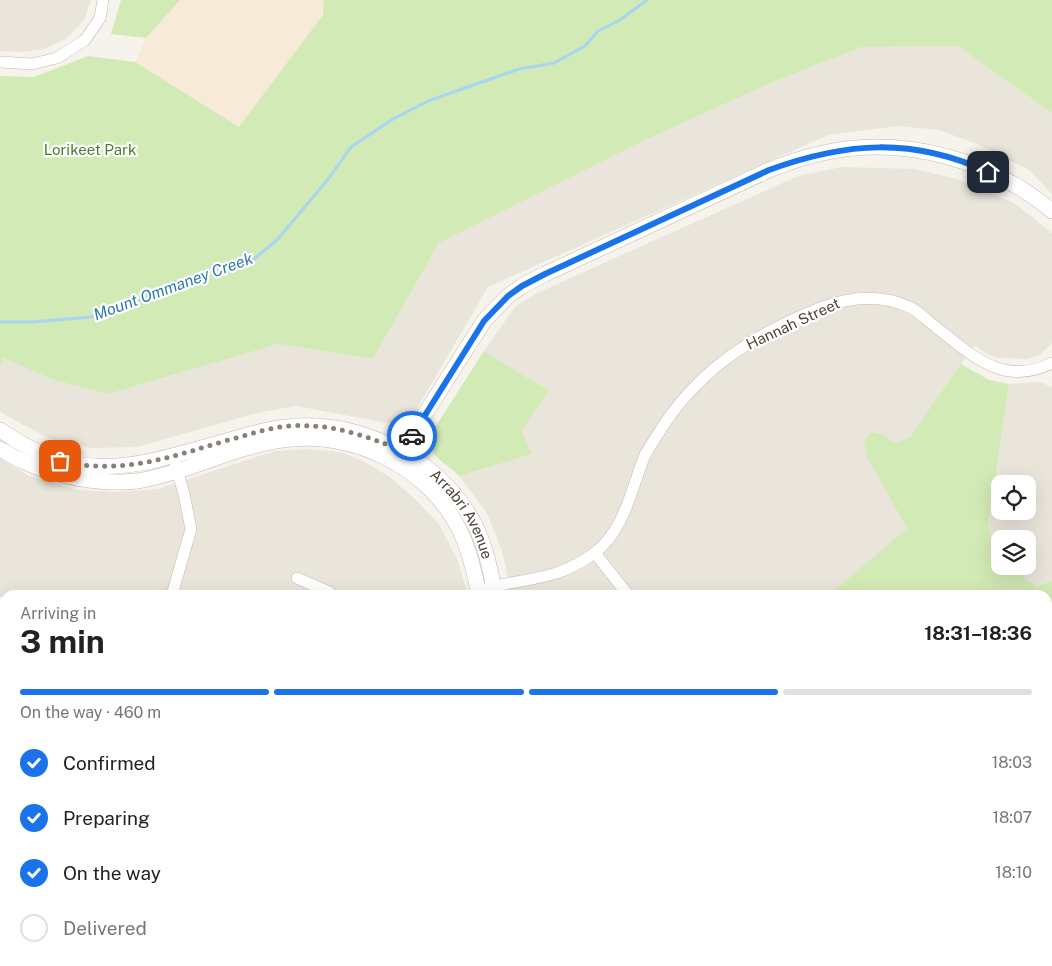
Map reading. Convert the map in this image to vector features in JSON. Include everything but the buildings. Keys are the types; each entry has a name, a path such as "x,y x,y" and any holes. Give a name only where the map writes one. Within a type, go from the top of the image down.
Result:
{"street":[{"path":"0,62 32,64 57,58 85,40 100,18 103,0"},
{"path":"399,456 484,321 508,296 545,274 769,170 798,159 824,152 851,148 903,148 952,157 1004,179 1028,193 1052,211"},
{"name":"Hannah Street","path":"498,590 558,574 577,565 595,553 618,526 649,447 679,402 703,377 740,348 818,309 854,298 878,298 895,302 913,309 973,357 989,366 1012,372 1051,367"},
{"name":"Arrabri Avenue","path":"0,449 28,464 87,480 136,481 175,464 272,429 309,426 353,432 399,456 430,469 452,491 468,512 483,546 494,590"},
{"name":"Arrabri Avenue","path":"0,430 36,452 60,461 84,466 123,467 175,464"},
{"name":"Arrabri Avenue","path":"399,456 443,504 461,533 473,569 477,590"},
{"path":"173,590 191,529 184,494 175,464"},
{"path":"595,553 624,590"},
{"path":"297,578 324,590"}],"shaded area":[{"path":"0,0 91,0 84,20 67,38 44,49 21,52 0,51"},
{"path":"180,0 324,0 324,15 239,128 135,62 146,38"},
{"path":"958,46 1052,113 1052,194 1029,170 977,144 939,130 898,126 828,135 488,287 415,412 401,423 387,423 296,406 257,413 137,447 91,448 50,439 0,412 0,368 3,358 54,380 108,394 278,344 373,359 439,243 643,141 773,82 862,47"},
{"path":"842,167 915,169 957,179 1014,203 1052,233 1052,343 1040,355 1027,359 998,358 985,353 975,345 885,473 907,528 835,590 511,590 502,551 487,513 459,476 532,454 520,431 549,391 484,351 515,307 537,293 798,176"},
{"path":"1036,382 1052,386 1052,581 1021,590 1006,590 1001,575 1036,575 1036,530 991,530 991,540 988,530 991,509 991,520 1036,520 1036,475 996,475 1009,384"},
{"path":"307,449 340,452 363,461 390,477 439,524 457,559 466,590 0,590 0,458 29,476 77,490 119,492 158,489 275,451"}],"green space":[{"path":"121,0 180,0 146,38 111,34"},
{"name":"Lorikeet Park","path":"324,0 1052,0 1052,113 958,46 862,47 773,82 643,141 439,243 373,359 278,344 108,394 54,380 3,358 0,368 0,76 34,77 88,56 135,62 239,127 323,15"},
{"path":"484,351 549,391 521,431 532,454 459,476 433,453 430,440 432,432"},
{"path":"961,364 989,380 1009,384 996,475 991,475 991,508 988,529 991,539 991,575 1022,575 1036,586 1052,581 1052,590 835,590 907,528 867,457 864,441 872,432 884,435 894,443 910,437"}],"waterway":[{"name":"Mount Ommaney Creek","path":"0,322 31,322 92,317 132,303 170,284 215,269 254,259 277,240 329,178 351,147 393,119 428,101 519,69 554,63 585,46 598,31 620,20 647,0"}],"way so far":[{"path":"60,461 98,467 137,465 288,426 326,427 353,432 403,451 412,436"}],"route":[{"path":"412,436 484,321 508,296 545,274 769,170 824,152 851,148 881,147 903,148 952,157 988,172"}]}
